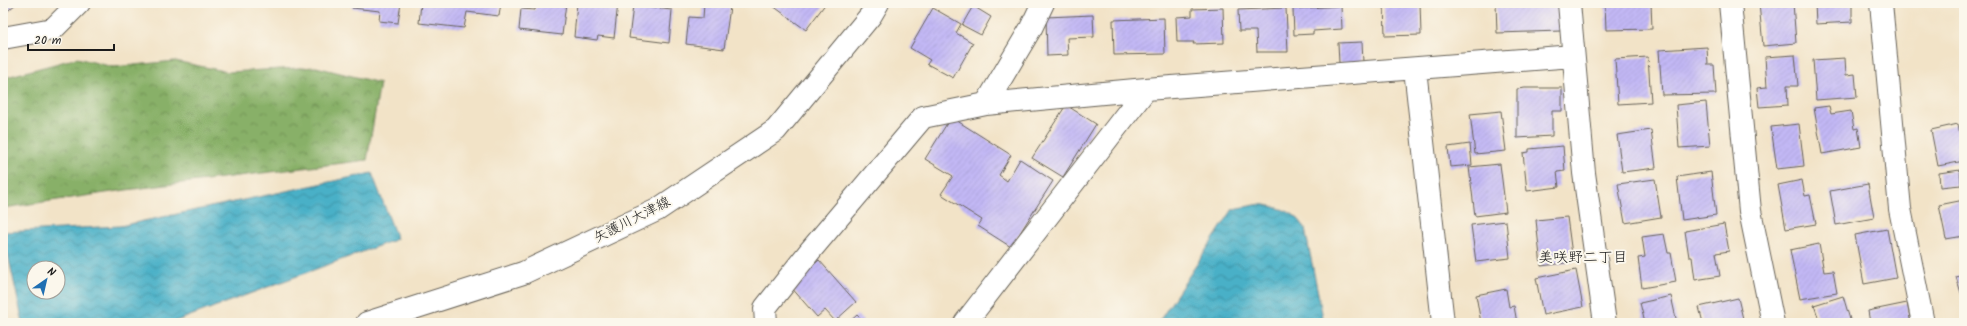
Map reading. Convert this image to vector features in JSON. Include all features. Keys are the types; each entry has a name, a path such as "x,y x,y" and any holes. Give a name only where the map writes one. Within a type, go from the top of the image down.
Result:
{"street":[{"path":"3,38 53,29 79,3"},
{"name":"矢護川大津線","path":"368,323 523,273 657,210 776,130 871,15 878,3"},
{"path":"986,104 1031,28 1043,3"},
{"path":"1569,3 1584,173 1605,323"},
{"path":"1730,3 1750,211 1773,323"},
{"path":"1881,3 1900,208 1923,323"},
{"path":"766,323 765,308 810,251 923,117 986,104 1146,89 1573,56"},
{"path":"1415,69 1443,323"},
{"path":"965,323 1146,89"}],"green space":[{"path":"77,58 113,67 175,61 229,72 316,67 380,83 367,160 126,190 3,208 3,78"}],"water":[{"path":"372,173 397,239 171,323 23,323 3,232 120,226"},
{"path":"1261,204 1287,211 1302,223 1305,229 1324,323 1158,323 1233,209"}],"building":[{"path":"3,3 17,3 3,15"},
{"path":"353,3 401,3 398,23 379,21 380,11 352,8"},
{"path":"421,3 501,3 499,16 467,12 464,28 419,23"},
{"path":"536,3 566,3 562,35 519,30 521,9 535,10"},
{"path":"577,3 598,5 599,3 618,3 614,38 598,36 597,40 574,37"},
{"path":"769,3 826,3 806,30"},
{"path":"1384,3 1420,3 1421,35 1385,36"},
{"path":"1496,3 1560,3 1561,31 1497,33"},
{"path":"1605,3 1651,3 1652,29 1606,30"},
{"path":"1759,3 1793,3 1796,43 1763,46"},
{"path":"1815,3 1852,3 1852,22 1816,24"},
{"path":"704,4 730,7 724,49 686,44 689,17 703,18"},
{"path":"633,6 672,10 669,43 629,38"},
{"path":"973,6 991,17 981,35 962,25"},
{"path":"1341,6 1342,29 1313,31 1313,34 1294,35 1293,9"},
{"path":"933,8 961,24 956,33 973,43 953,78 927,64 930,60 910,48"},
{"path":"1223,8 1224,43 1193,44 1194,42 1177,42 1176,17 1192,16 1192,9"},
{"path":"1286,8 1288,52 1257,52 1256,31 1239,31 1238,10"},
{"path":"1093,15 1094,37 1067,38 1068,55 1047,56 1046,17"},
{"path":"1164,18 1165,54 1114,55 1113,20"},
{"path":"1362,42 1363,62 1339,63 1338,43"},
{"path":"1707,47 1708,65 1714,65 1716,94 1662,95 1659,50"},
{"path":"1795,55 1798,86 1787,86 1788,105 1759,107 1757,88 1767,87 1765,57"},
{"path":"1648,57 1651,102 1618,104 1615,59"},
{"path":"1845,58 1846,75 1855,74 1857,97 1816,100 1813,60"},
{"path":"1562,88 1562,111 1552,111 1552,136 1517,138 1517,89"},
{"path":"1706,102 1710,146 1679,148 1676,105"},
{"path":"1066,105 1096,124 1063,177 1032,158"},
{"path":"1829,106 1831,114 1851,111 1854,129 1858,128 1861,147 1822,154 1814,108"},
{"path":"1501,111 1506,151 1475,154 1470,114"},
{"path":"951,117 1011,155 999,175 1007,181 1020,159 1053,181 1011,247 978,226 982,220 941,194 953,176 925,159"},
{"path":"1799,124 1804,166 1777,169 1771,127"},
{"path":"1958,124 1964,161 1938,166 1931,130"},
{"path":"1651,130 1656,168 1622,172 1617,135"},
{"path":"1470,144 1472,165 1450,167 1448,147"},
{"path":"1563,146 1565,171 1557,172 1559,187 1527,191 1523,153 1529,152 1529,149"},
{"path":"1500,164 1506,212 1475,216 1469,167"},
{"path":"1960,170 1961,185 1940,187 1939,173"},
{"path":"1711,172 1716,215 1682,220 1677,177"},
{"path":"1655,179 1661,217 1625,223 1618,184"},
{"path":"1802,180 1805,196 1810,195 1816,224 1786,229 1778,185"},
{"path":"1868,184 1874,218 1836,225 1830,191"},
{"path":"1964,200 1964,236 1946,239 1939,205"},
{"path":"1567,217 1573,262 1541,266 1536,220"},
{"path":"1506,221 1510,258 1476,262 1471,225"},
{"path":"1724,224 1729,251 1716,253 1720,276 1695,280 1692,257 1689,257 1685,231"},
{"path":"1887,229 1896,278 1864,284 1855,235"},
{"path":"1664,234 1668,253 1671,253 1676,282 1642,288 1638,258 1645,257 1642,237"},
{"path":"1819,244 1824,272 1833,271 1837,293 1800,299 1790,250"},
{"path":"819,260 856,302 835,321 825,310 817,317 790,286"},
{"path":"1576,270 1583,307 1543,315 1536,278"},
{"path":"1964,275 1964,302 1956,277"},
{"path":"1506,289 1509,307 1514,306 1517,323 1481,323 1476,295"},
{"path":"1671,296 1677,323 1645,323 1640,303"},
{"path":"1843,296 1851,323 1820,323 1814,305"},
{"path":"1738,298 1744,323 1703,323 1699,307"},
{"path":"1907,303 1911,323 1870,323 1868,311"},
{"path":"857,315 865,323 848,323"}],"district":[{"name":"美咲野二丁目","path":"1583,258"}]}
